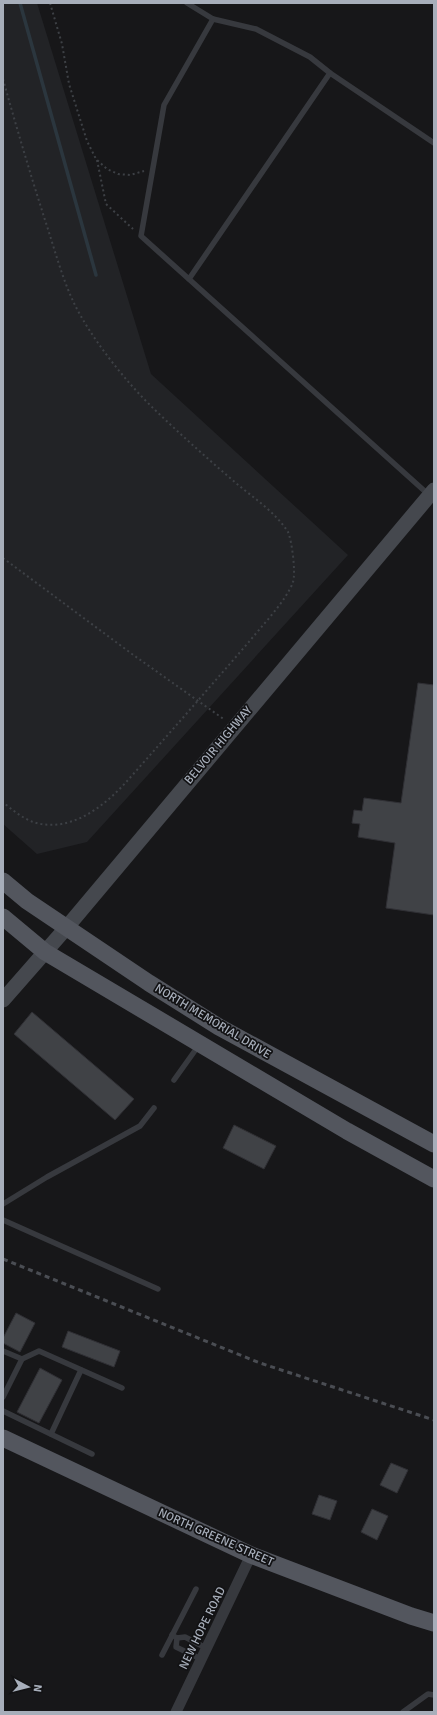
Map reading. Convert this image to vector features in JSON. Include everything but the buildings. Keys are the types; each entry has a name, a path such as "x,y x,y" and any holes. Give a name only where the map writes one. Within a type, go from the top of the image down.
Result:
{"main road":[{"name":"NORTH MEMORIAL DRIVE","path":"3,881 27,900 219,1027 434,1144"},
{"path":"3,917 45,952 348,1131 434,1178"},
{"name":"NORTH GREENE STREET","path":"3,1439 251,1555 412,1616 434,1622"}],"street":[{"name":"BELVOIR HIGHWAY","path":"3,1000 67,927 234,726 432,493"},
{"name":"NEW HOPE ROAD","path":"176,1712 251,1555"}],"lane":[{"path":"187,3 213,19 256,29 310,57 330,73 434,143"},
{"path":"213,19 164,105 141,236 432,493"},
{"path":"189,279 330,73"},
{"path":"174,1080 200,1044"},
{"path":"3,1204 47,1177 140,1126 154,1108"},
{"path":"3,1220 158,1289"},
{"path":"3,1351 22,1359"},
{"path":"3,1397 22,1359 39,1351 122,1388"},
{"path":"51,1434 81,1370"},
{"path":"3,1411 92,1454"},
{"path":"162,1655 174,1637 196,1589"},
{"path":"174,1637 184,1637 206,1648"},
{"path":"174,1637 176,1647 201,1659"},
{"path":"403,1712 428,1694 434,1695"}],"path":[{"path":"50,3 62,44 70,84 88,141 96,159 106,204 141,236"},
{"path":"3,79 61,270 74,302 98,342 122,375 153,408 202,454 270,512 289,534 293,559 293,582 279,606 198,701 124,784 94,811 74,821 54,825 32,822 11,809 3,802"},
{"path":"96,159 107,169 118,174 130,175 153,167"},
{"path":"3,558 234,726"}],"shaded area":[{"path":"3,3 37,3 151,374 348,555 87,842 37,854 3,824"}],"waterway":[{"path":"20,3 96,275"}],"railway":[{"path":"3,1259 260,1363 434,1420"}]}
